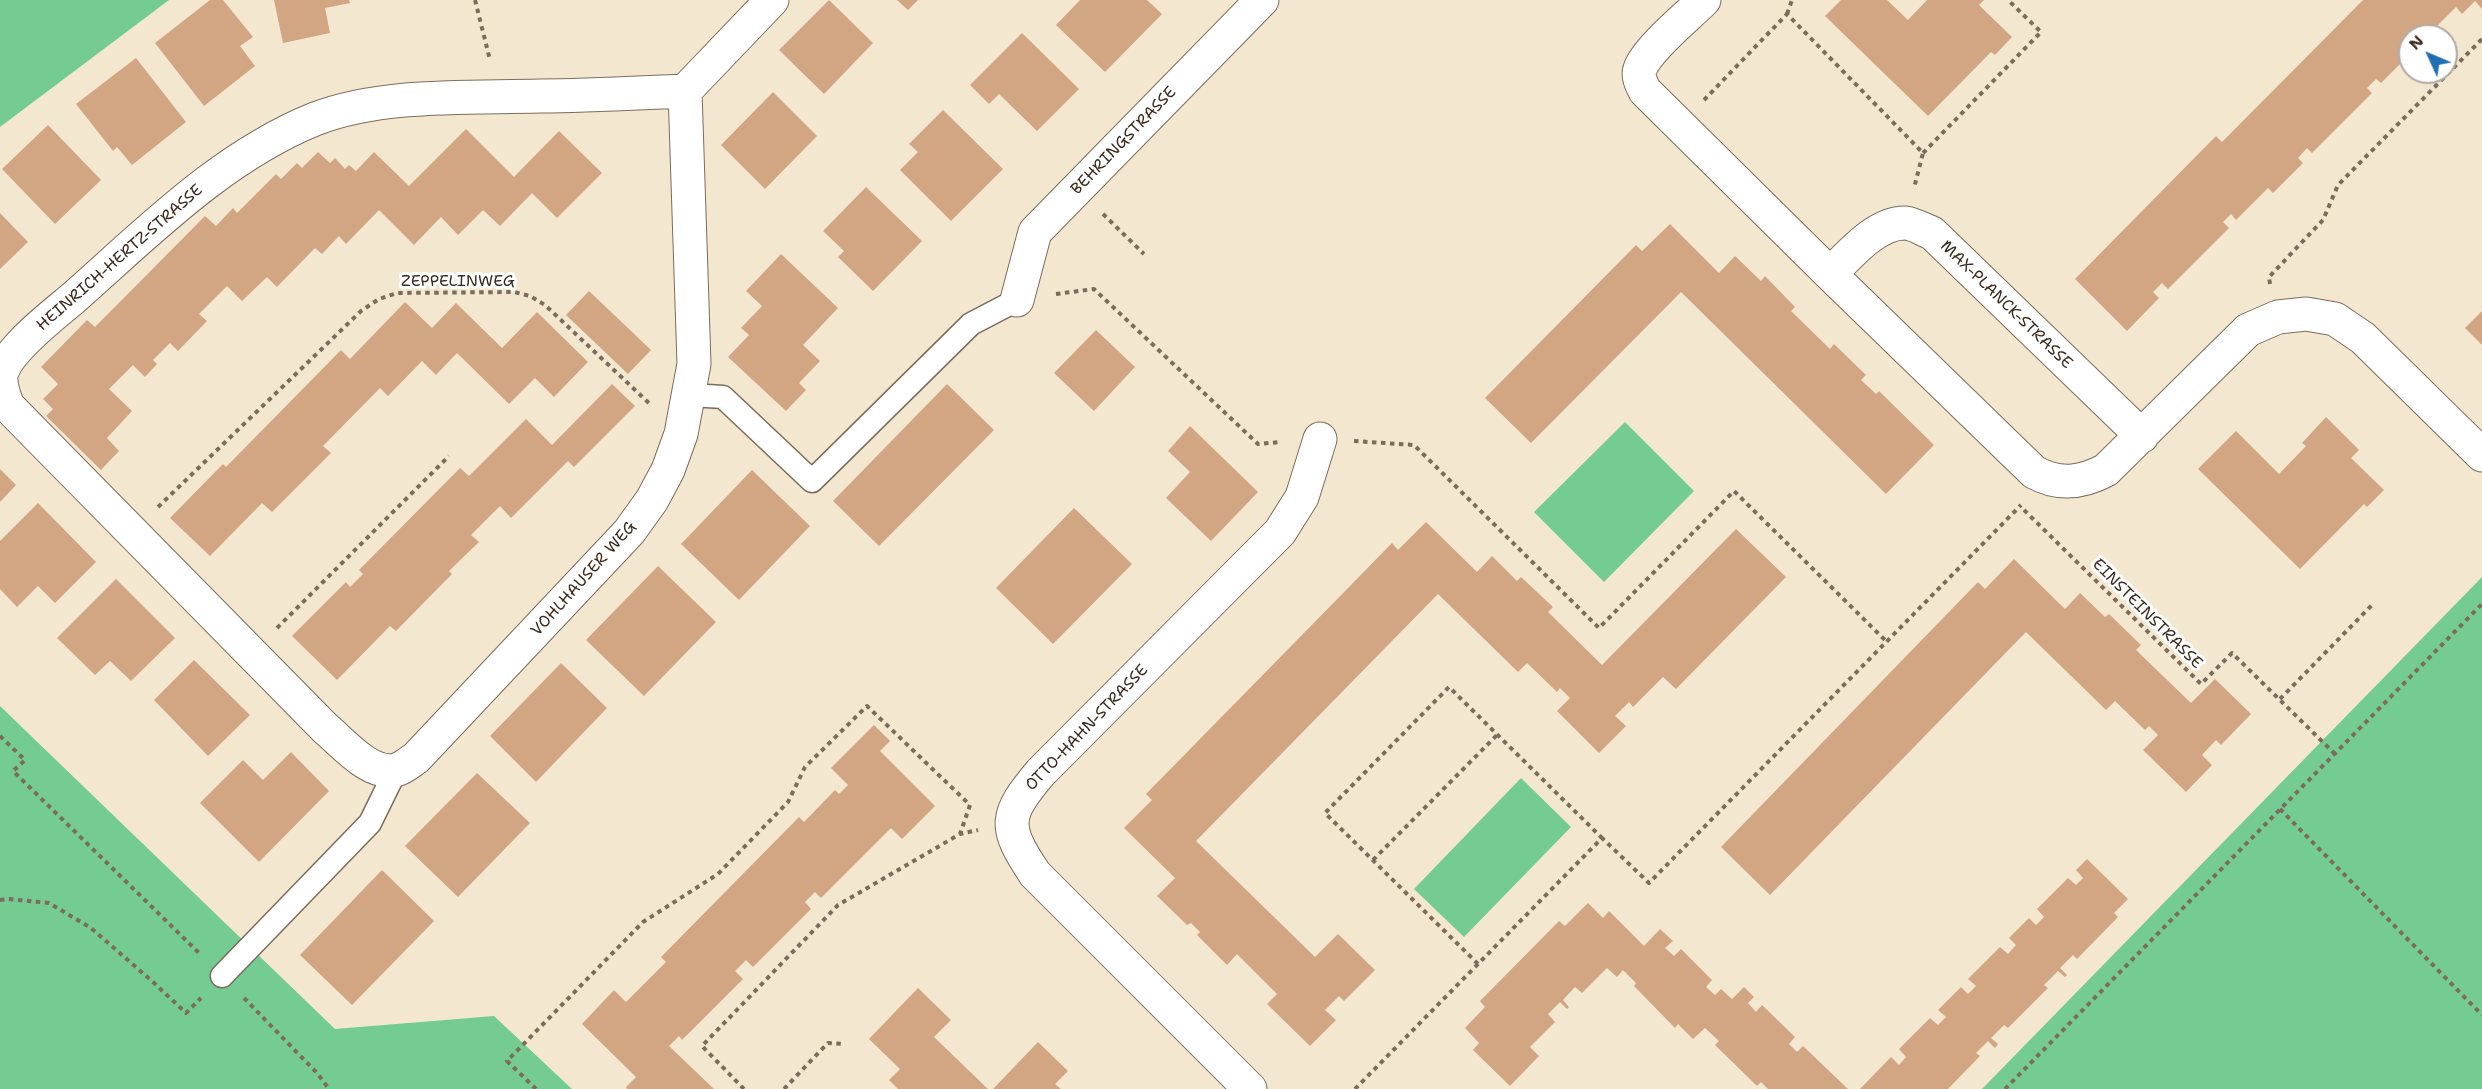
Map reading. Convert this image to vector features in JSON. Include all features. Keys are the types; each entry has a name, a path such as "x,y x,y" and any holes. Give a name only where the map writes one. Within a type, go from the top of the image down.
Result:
{"street":[{"path":"685,91 772,0"},
{"name":"BEHRINGSTRASSE","path":"1017,300 1035,232 1262,0"},
{"path":"1704,0 1654,49 1640,70 1640,80 1645,91 2034,472 2046,479 2073,482 2089,479 2106,470 2248,330 2278,316 2306,314 2335,320 2363,338 2482,455"},
{"name":"HEINRICH-HERTZ-STRASSE","path":"396,770 377,769 360,758 325,728 251,654 8,406 1,389 1,374 22,344 172,211 219,174 270,141 315,119 354,108 403,101 685,91"},
{"name":"VOHLHAUSER WEG","path":"396,770 416,758 630,532 652,500 668,470 681,434 694,364 685,91"},
{"path":"1830,274 1863,243 1883,229 1906,223"},
{"name":"MAX-PLANCK-STRASSE","path":"1906,223 1932,233 2142,436"},
{"name":"OTTO-HAHN-STRASSE","path":"1011,823 1020,797 1041,772 1280,532 1302,497 1320,439"},
{"path":"1011,823 1016,845 1035,874 1250,1089"}],"lane":[{"path":"690,395 723,397 812,481 971,324 1017,300"},
{"path":"222,976 370,824 396,770"}],"path":[{"path":"475,0 497,96"},
{"path":"1680,125 1787,14 1792,0"},
{"path":"1906,223 1923,153 2041,32 2008,0"},
{"path":"1787,14 1923,153"},
{"path":"2278,316 2269,277 2323,220 2338,185 2482,39"},
{"path":"1077,189 1144,254"},
{"path":"1017,300 1094,289 1258,444 1320,439 1414,445 1599,628 1734,491 1887,642"},
{"name":"ZEPPELINWEG","path":"132,533 361,311 378,299 397,293 514,292 530,296 545,305 681,434"},
{"path":"251,654 449,456"},
{"path":"1478,964 1325,813 1449,687 1648,884 2046,479"},
{"name":"EINSTEINSTRASSE","path":"2020,506 2201,684 2232,652 2335,753"},
{"path":"2005,1089 2482,604"},
{"path":"2280,699 2372,605"},
{"path":"536,1089 507,1061 644,922 718,874 788,802 805,767 867,706 970,806 960,834"},
{"path":"1373,860 1497,735"},
{"path":"0,736 25,760 13,771 222,976 317,1073 329,1089"},
{"path":"2280,809 2482,1015"},
{"path":"744,1089 702,1046 838,905 960,834 1011,823"},
{"path":"1355,1089 1602,838"},
{"path":"0,900 49,903 91,928 186,1013 222,976"},
{"path":"784,1089 828,1043 844,1044"}],"green space":[{"path":"0,0 169,0 0,127"},
{"path":"1625,422 1694,491 1604,582 1534,512"},
{"path":"2482,577 2482,1089 1982,1089"},
{"path":"0,706 335,1029 494,1016 572,1089 0,1089"},
{"path":"1521,778 1571,827 1464,937 1414,889"}],"building":[{"path":"210,0 223,0 253,37 240,46 255,66 204,106 155,43"},
{"path":"274,0 349,0 350,3 325,8 330,33 283,43"},
{"path":"829,0 873,43 824,94 779,50"},
{"path":"897,0 918,0 908,10"},
{"path":"1080,0 1147,0 1162,14 1105,72 1056,25"},
{"path":"1841,0 1887,0 1908,20 1927,0 1984,0 1979,5 2012,37 1995,55 1991,52 1928,116 1825,16"},
{"path":"2363,0 2482,0 2482,9 2475,1 2462,14 2456,7 2439,24 2398,24 2398,66 2381,83 2376,79 2367,88 2372,93 2312,153 2307,148 2298,158 2303,163 2273,193 2268,188 2236,220 2231,214 2223,222 2229,228 2168,289 2162,283 2153,292 2159,298 2127,331 2075,279 2216,136 2222,142"},
{"path":"1022,33 1079,89 1037,131 999,94 989,104 970,85"},
{"path":"136,58 186,122 132,165 117,147 113,151 76,104"},
{"path":"773,92 817,136 765,189 721,145"},
{"path":"943,110 1003,169 951,221 900,170 918,152 909,144"},
{"path":"48,125 101,180 55,224 2,169"},
{"path":"466,129 514,177 559,131 602,173 557,218 532,193 500,226 483,210 458,235 441,217 414,245 379,210 346,244 339,236 322,254 315,248 277,287 267,277 242,301 227,286 199,314 207,321 178,351 170,343 153,360 157,364 145,377 133,365 109,389 132,411 107,438 119,451 101,470 46,416 53,409 43,399 58,384 41,367 87,320 95,327 205,216 216,226 233,208 237,213 276,174 281,179 297,163 302,168 318,152 330,163 335,158 345,169 349,165 356,171 374,152 409,186"},
{"path":"866,187 922,241 873,291 838,257 844,251 823,231"},
{"path":"0,213 28,242 0,269"},
{"path":"1670,224 1719,273 1735,256 1761,281 1765,276 1795,307 1791,311 1830,349 1834,344 1866,375 1861,380 1876,394 1879,391 1934,445 1886,494 1681,292 1531,443 1485,398 1636,245 1642,251"},
{"path":"781,254 838,308 803,345 820,361 799,383 806,390 786,411 728,357 749,335 741,328 762,306 746,291"},
{"path":"589,291 651,350 628,374 566,315"},
{"path":"405,302 432,328 456,303 502,348 537,312 588,362 554,397 535,378 509,404 457,353 436,375 422,361 388,396 380,388 323,446 331,453 272,512 262,503 210,556 170,518 223,464 226,467 341,350 350,359"},
{"path":"2482,311 2482,345 2465,328"},
{"path":"1096,330 1135,367 1094,411 1054,373"},
{"path":"612,384 635,406 574,467 568,461 511,518 500,506 471,535 479,542 449,571 452,574 396,631 390,626 337,680 292,636 346,582 350,587 363,574 359,570 460,468 469,476 526,419 552,445"},
{"path":"947,384 994,430 879,546 833,501"},
{"path":"2326,417 2359,450 2351,458 2384,490 2367,507 2364,504 2300,569 2198,469 2236,431 2279,474 2306,446 2302,443"},
{"path":"1190,426 1258,492 1211,541 1166,498 1190,472 1168,451"},
{"path":"0,469 16,485 0,502"},
{"path":"752,470 810,526 739,600 681,544"},
{"path":"38,503 96,562 55,603 38,586 17,607 0,589 0,541"},
{"path":"1074,508 1132,564 1053,644 996,588"},
{"path":"1426,522 1477,572 1492,556 1517,581 1521,577 1553,607 1548,612 1602,665 1736,529 1786,577 1676,689 1663,677 1633,707 1629,702 1615,716 1626,726 1599,753 1557,711 1570,698 1560,688 1557,692 1527,663 1518,672 1438,594 1196,841 1315,957 1338,934 1375,970 1344,1001 1339,996 1325,1010 1336,1020 1310,1046 1267,1004 1277,994 1237,954 1227,965 1197,935 1200,932 1191,923 1187,925 1157,896 1175,878 1124,828 1152,800 1146,794 1392,543 1398,550"},
{"path":"2014,559 2065,609 2080,593 2105,617 2109,614 2141,645 2136,650 2191,703 2215,679 2251,714 2221,745 2216,740 2202,755 2212,765 2186,792 2143,750 2158,735 2149,726 2145,730 2115,701 2106,710 2026,632 1770,895 1721,847 1978,582 1985,589"},
{"path":"658,566 716,622 644,696 586,640"},
{"path":"116,579 175,638 131,681 110,661 95,675 57,638"},
{"path":"194,660 250,715 208,756 154,700"},
{"path":"561,663 607,708 536,782 490,736"},
{"path":"874,725 890,741 880,751 935,806 902,839 891,828 821,898 815,892 805,902 811,909 753,967 746,960 735,971 743,979 682,1040 679,1036 669,1046 714,1089 627,1089 626,1087 636,1077 582,1024 614,990 626,1002 666,962 661,957 799,817 804,822 835,790 839,794 848,785 831,768"},
{"path":"291,752 329,791 259,862 200,803 243,760 263,780"},
{"path":"477,773 530,823 458,897 405,846"},
{"path":"2087,859 2128,899 2114,913 2118,917 2077,959 2073,955 2060,968 2067,975 2065,977 2058,971 2044,985 2048,988 2008,1028 2004,1025 1991,1038 1998,1044 1995,1048 1988,1041 1976,1053 1980,1056 1948,1089 1860,1089 1891,1057 1899,1065 1906,1057 1899,1049 1930,1018 1938,1025 1946,1017 1938,1010 1961,987 1968,994 1976,986 1968,979 2000,947 2008,954 2016,945 2009,938 2029,918 2036,925 2044,917 2037,909 2068,878 2076,885 2083,878 2076,870"},
{"path":"382,870 434,921 352,1005 300,955"},
{"path":"1588,903 1603,918 1609,911 1644,946 1660,929 1673,941 1665,948 1674,956 1681,949 1712,980 1706,987 1715,995 1721,989 1732,999 1744,987 1754,997 1748,1003 1756,1012 1762,1005 1795,1037 1789,1044 1797,1052 1803,1046 1848,1089 1768,1089 1761,1082 1757,1086 1715,1045 1719,1041 1705,1028 1693,1039 1678,1024 1675,1028 1634,986 1636,983 1623,970 1617,977 1607,968 1582,993 1575,987 1563,1000 1569,1007 1567,1009 1560,1002 1548,1014 1555,1022 1530,1047 1539,1056 1510,1086 1473,1050 1479,1043 1465,1028 1485,1007 1480,1001 1559,921 1565,926"},
{"path":"918,988 951,1020 934,1037 988,1089 898,1089 889,1080 900,1069 869,1039"},
{"path":"1038,1042 1068,1071 1055,1084 1061,1089 993,1089"}]}
